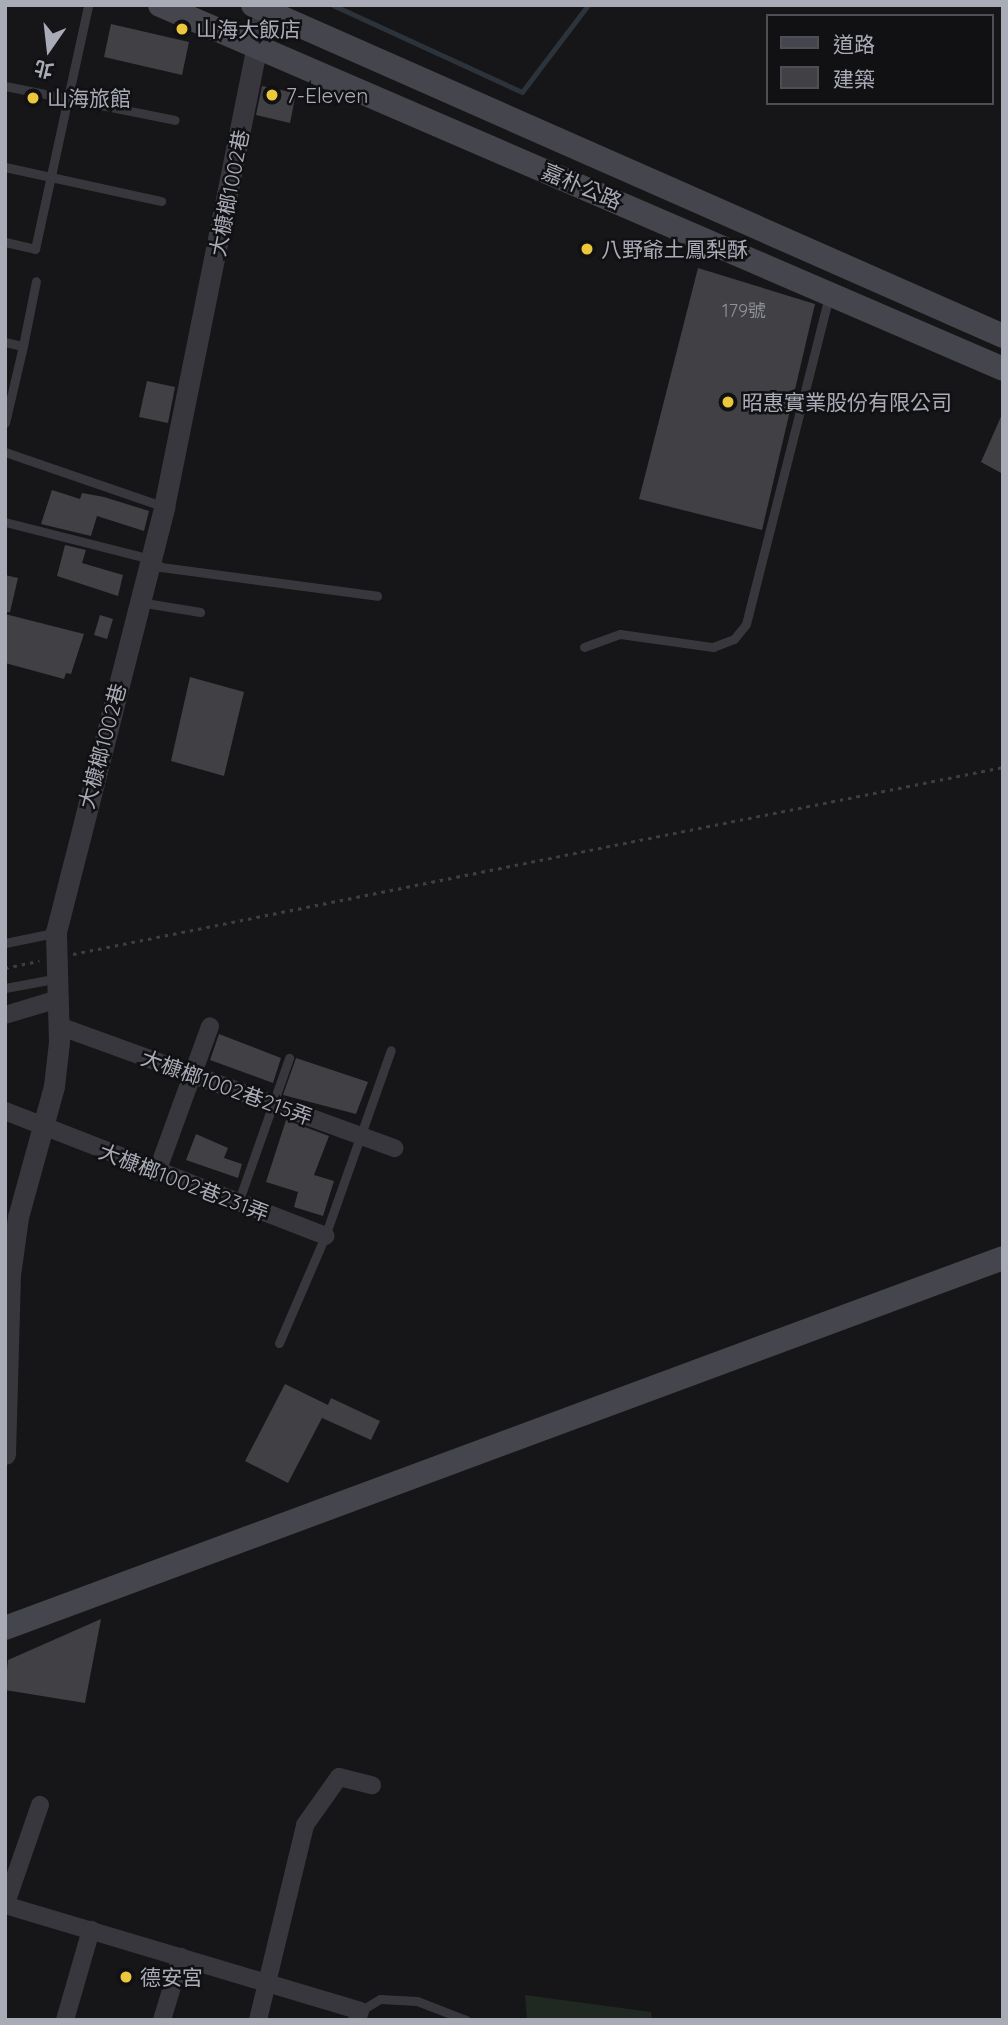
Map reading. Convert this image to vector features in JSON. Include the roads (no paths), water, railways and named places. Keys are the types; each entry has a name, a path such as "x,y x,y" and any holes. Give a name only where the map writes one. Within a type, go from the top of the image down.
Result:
{"main road":[{"name":"嘉朴公路","path":"160,5 1003,369"},
{"name":"嘉朴公路","path":"260,7 1003,336"},
{"path":"5,1628 1003,1258"}],"street":[{"name":"大槺榔1002巷","path":"5,1454 10,1275 18,1217 54,1086 59,1026 56,932 164,507 258,49 260,7"},
{"path":"5,1015 58,978"},
{"name":"大槺榔1002巷215弄","path":"59,1026 396,1148"},
{"path":"157,1172 210,1026"},
{"name":"大槺榔1002巷231弄","path":"5,1111 42,1128 326,1236"},
{"path":"258,2020 269,1983 304,1825 339,1777 372,1785"},
{"path":"40,1805 5,1905 269,1983 358,2015"},
{"path":"65,2020 91,1930"},
{"path":"162,2020 181,1957"}],"lane":[{"path":"5,242 36,249 65,97 88,5"},
{"path":"5,86 175,120"},
{"path":"5,167 161,201"},
{"path":"5,423 36,281"},
{"path":"584,647 620,634 713,647 734,639 747,624 829,293"},
{"path":"5,342 23,346"},
{"path":"5,452 164,507"},
{"path":"5,522 151,559 161,567 377,596"},
{"path":"139,602 200,612"},
{"path":"5,943 56,932"},
{"path":"5,988 58,978"},
{"path":"279,1343 326,1236 391,1049"},
{"path":"238,1203 289,1058"},
{"path":"358,2015 380,1999 417,2001 466,2020"}],"waterway":[{"path":"333,5 522,92 588,5"}],"place":[{"name":"山海大飯店","path":"182,29"},
{"name":"7-Eleven","path":"272,95"},
{"name":"山海旅館","path":"33,98"},
{"name":"八野爺土鳳梨酥","path":"587,249"},
{"name":"昭惠實業股份有限公司","path":"728,402"},
{"name":"德安宮","path":"126,1977"}]}
